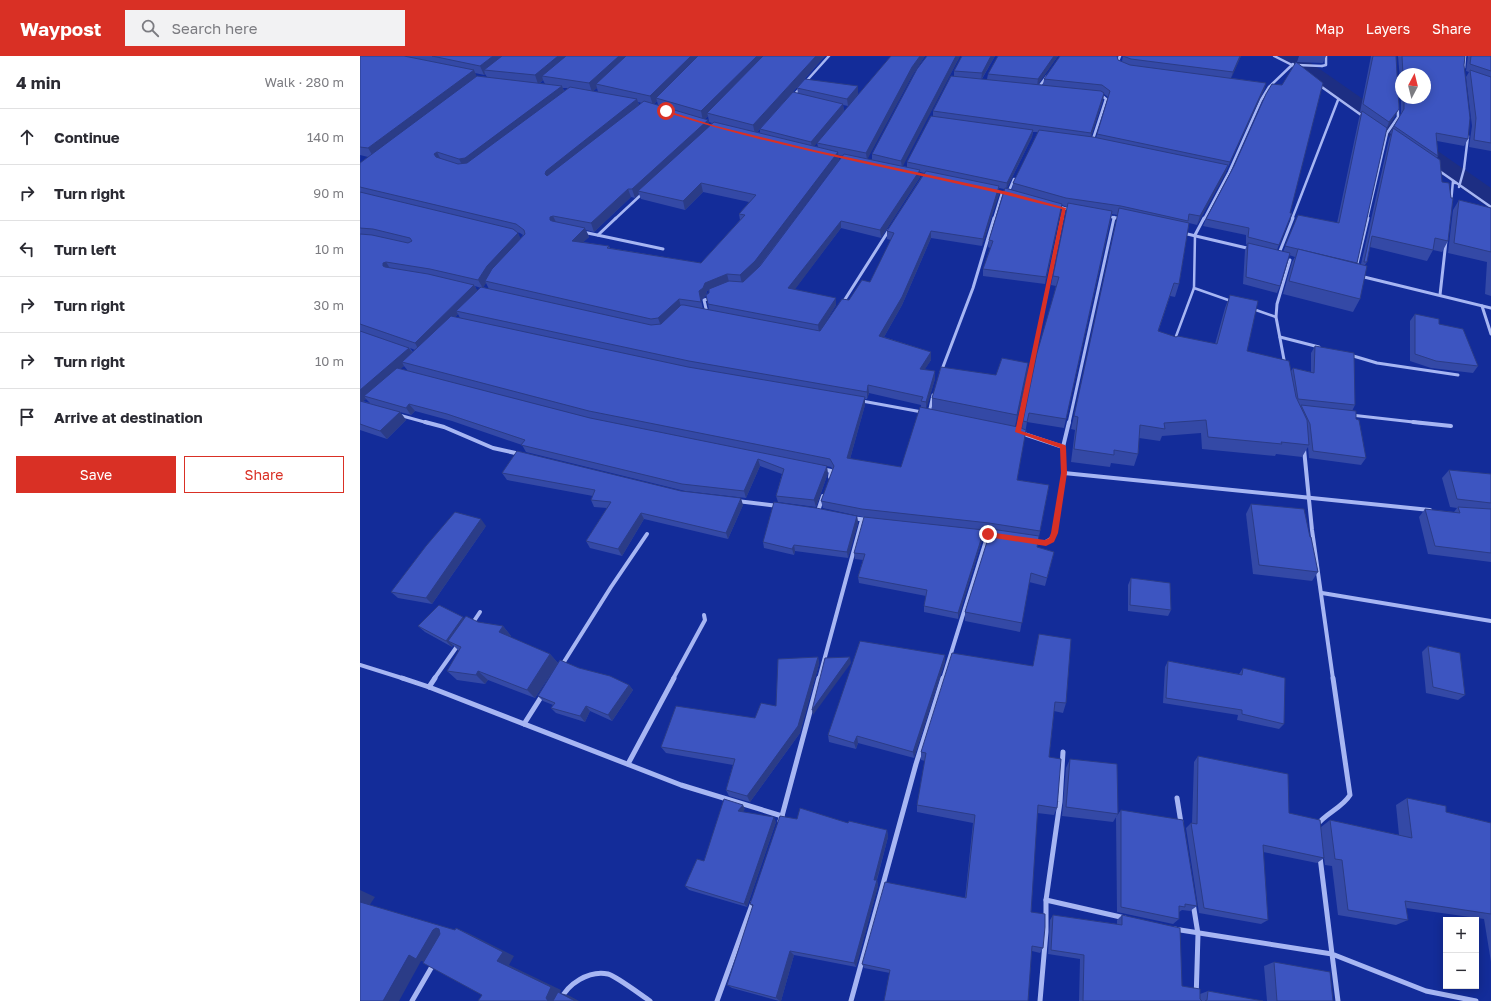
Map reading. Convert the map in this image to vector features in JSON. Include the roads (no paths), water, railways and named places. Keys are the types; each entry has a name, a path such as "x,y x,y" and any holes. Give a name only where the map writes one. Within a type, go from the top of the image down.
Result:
{"street":[{"path":"787,102 829,56"},
{"path":"1120,56 1118,61 1123,67"},
{"path":"1274,56 1293,65 1304,73"},
{"path":"1195,235 1229,172 1261,100 1269,87 1293,65 1326,65 1326,56"},
{"path":"1463,73 1465,56"},
{"path":"1038,88 1047,76"},
{"path":"1315,82 1369,121"},
{"path":"1261,86 1269,87"},
{"path":"1030,88 1045,89"},
{"path":"1096,94 1104,96 1106,100 1092,144 1099,145"},
{"path":"792,96 799,98"},
{"path":"1278,256 1338,100"},
{"path":"1398,104 1398,117 1387,133 1355,275 1491,308"},
{"path":"1381,129 1393,138"},
{"path":"1453,181 1459,187 1464,170 1468,133"},
{"path":"1435,168 1491,207"},
{"path":"1221,170 1229,172"},
{"path":"1008,193 1018,172"},
{"path":"1450,204 1453,181"},
{"path":"995,191 1015,195"},
{"path":"598,235 645,192"},
{"path":"939,378 973,288 1002,193"},
{"path":"1050,205 1078,211"},
{"path":"1018,432 1064,209"},
{"path":"1099,215 1128,221"},
{"path":"1028,541 1046,543 1051,540 1055,533 1064,473 1063,447 1078,386 1114,217"},
{"path":"839,309 890,229"},
{"path":"577,231 663,249"},
{"path":"1180,232 1255,250"},
{"path":"1440,295 1447,234"},
{"path":"1270,254 1297,261"},
{"path":"1286,368 1276,317 1277,304 1290,260"},
{"path":"707,313 704,300 708,299 708,294 712,292"},
{"path":"1482,306 1491,334"},
{"path":"700,312 714,314"},
{"path":"1280,337 1325,349"},
{"path":"1347,355 1377,362 1458,375"},
{"path":"928,413 934,392"},
{"path":"859,401 935,414"},
{"path":"393,413 444,428 493,448 524,455"},
{"path":"1348,415 1451,426"},
{"path":"1011,431 1063,447"},
{"path":"1303,440 1308,498 1350,795 1346,802 1322,818 1316,826 1317,834"},
{"path":"819,468 831,471 830,479"},
{"path":"1064,473 1435,510"},
{"path":"818,511 825,492"},
{"path":"732,500 779,506"},
{"path":"810,510 825,512"},
{"path":"847,517 870,521"},
{"path":"779,823 862,520"},
{"path":"972,533 1001,537"},
{"path":"558,672 611,586 647,534"},
{"path":"851,1001 916,764 988,534"},
{"path":"1322,593 1491,621"},
{"path":"468,631 480,612"},
{"path":"628,764 705,620 704,615"},
{"path":"430,687 459,643"},
{"path":"360,665 430,687 681,785 782,816"},
{"path":"524,724 545,691"},
{"path":"1040,1001 1046,932 1046,900 1060,802 1063,752"},
{"path":"1177,798 1182,828"},
{"path":"1319,849 1338,1001"},
{"path":"1192,896 1198,934 1196,1001"},
{"path":"717,1001 754,898"},
{"path":"1046,900 1130,919"},
{"path":"1168,927 1198,934 1332,954 1426,991 1476,1001"},
{"path":"412,1001 438,956"},
{"path":"560,1001 562,996 574,983 591,974 609,974 650,1001"}],"lane":[{"path":"1175,339 1194,288 1195,235"},
{"path":"1194,288 1231,301"},
{"path":"1246,307 1276,317"}],"waterway":[{"path":"1289,56 1491,199"}]}
